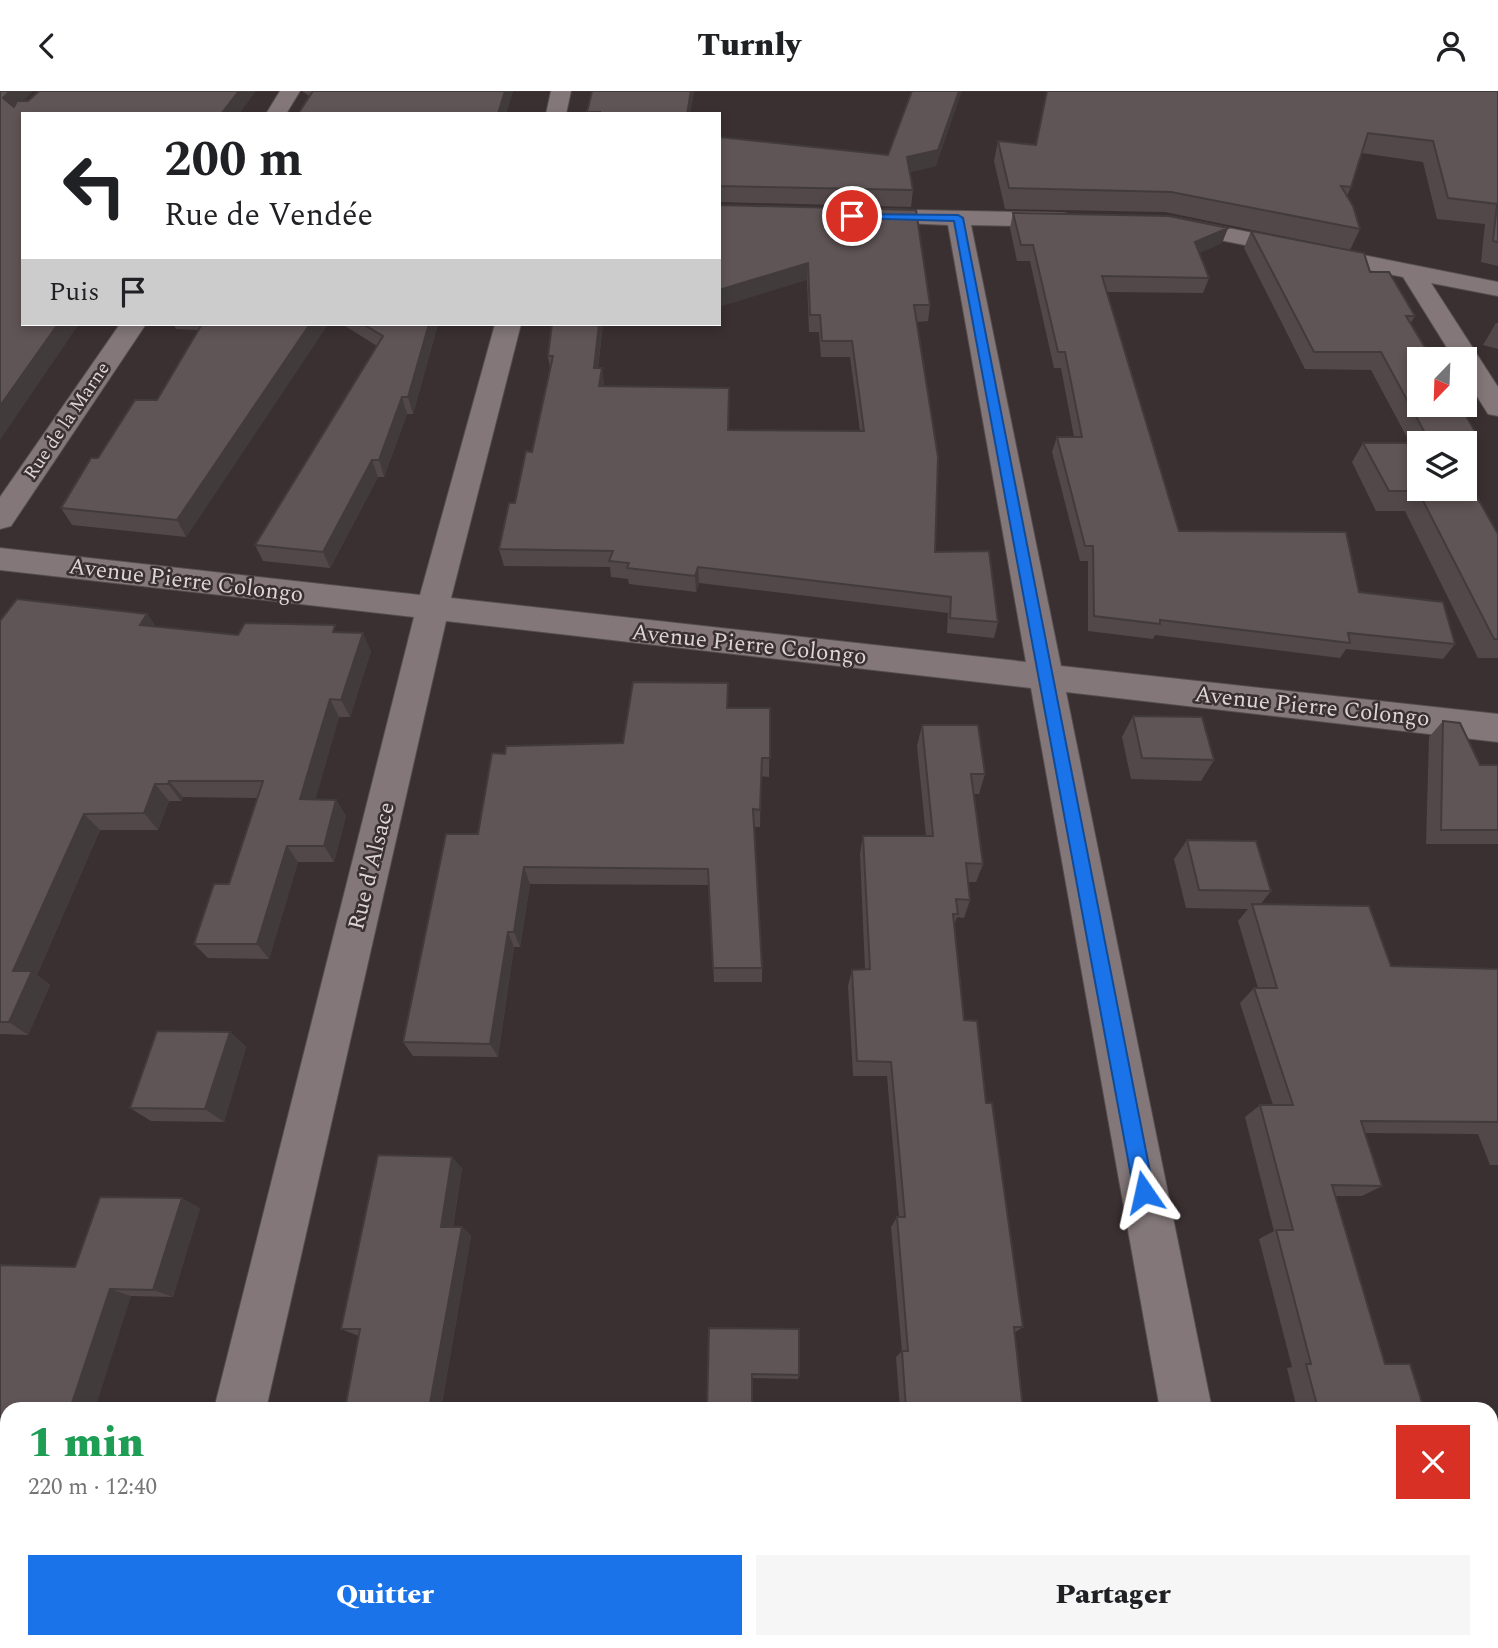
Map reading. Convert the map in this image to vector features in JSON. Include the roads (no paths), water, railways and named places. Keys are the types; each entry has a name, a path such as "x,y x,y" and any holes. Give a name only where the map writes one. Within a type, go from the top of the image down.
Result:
{"street":[{"path":"277,112 290,91"},
{"path":"556,112 561,91"},
{"path":"839,215 1082,221"},
{"path":"958,218 1185,1402"},
{"path":"1151,222 1498,289"},
{"path":"1412,272 1498,408"},
{"name":"Rue de la Marne","path":"0,519 132,326"},
{"name":"Rue d'Alsace","path":"242,1402 432,610 507,326"},
{"name":"Avenue Pierre Colongo","path":"0,559 432,610 1498,728"}]}
